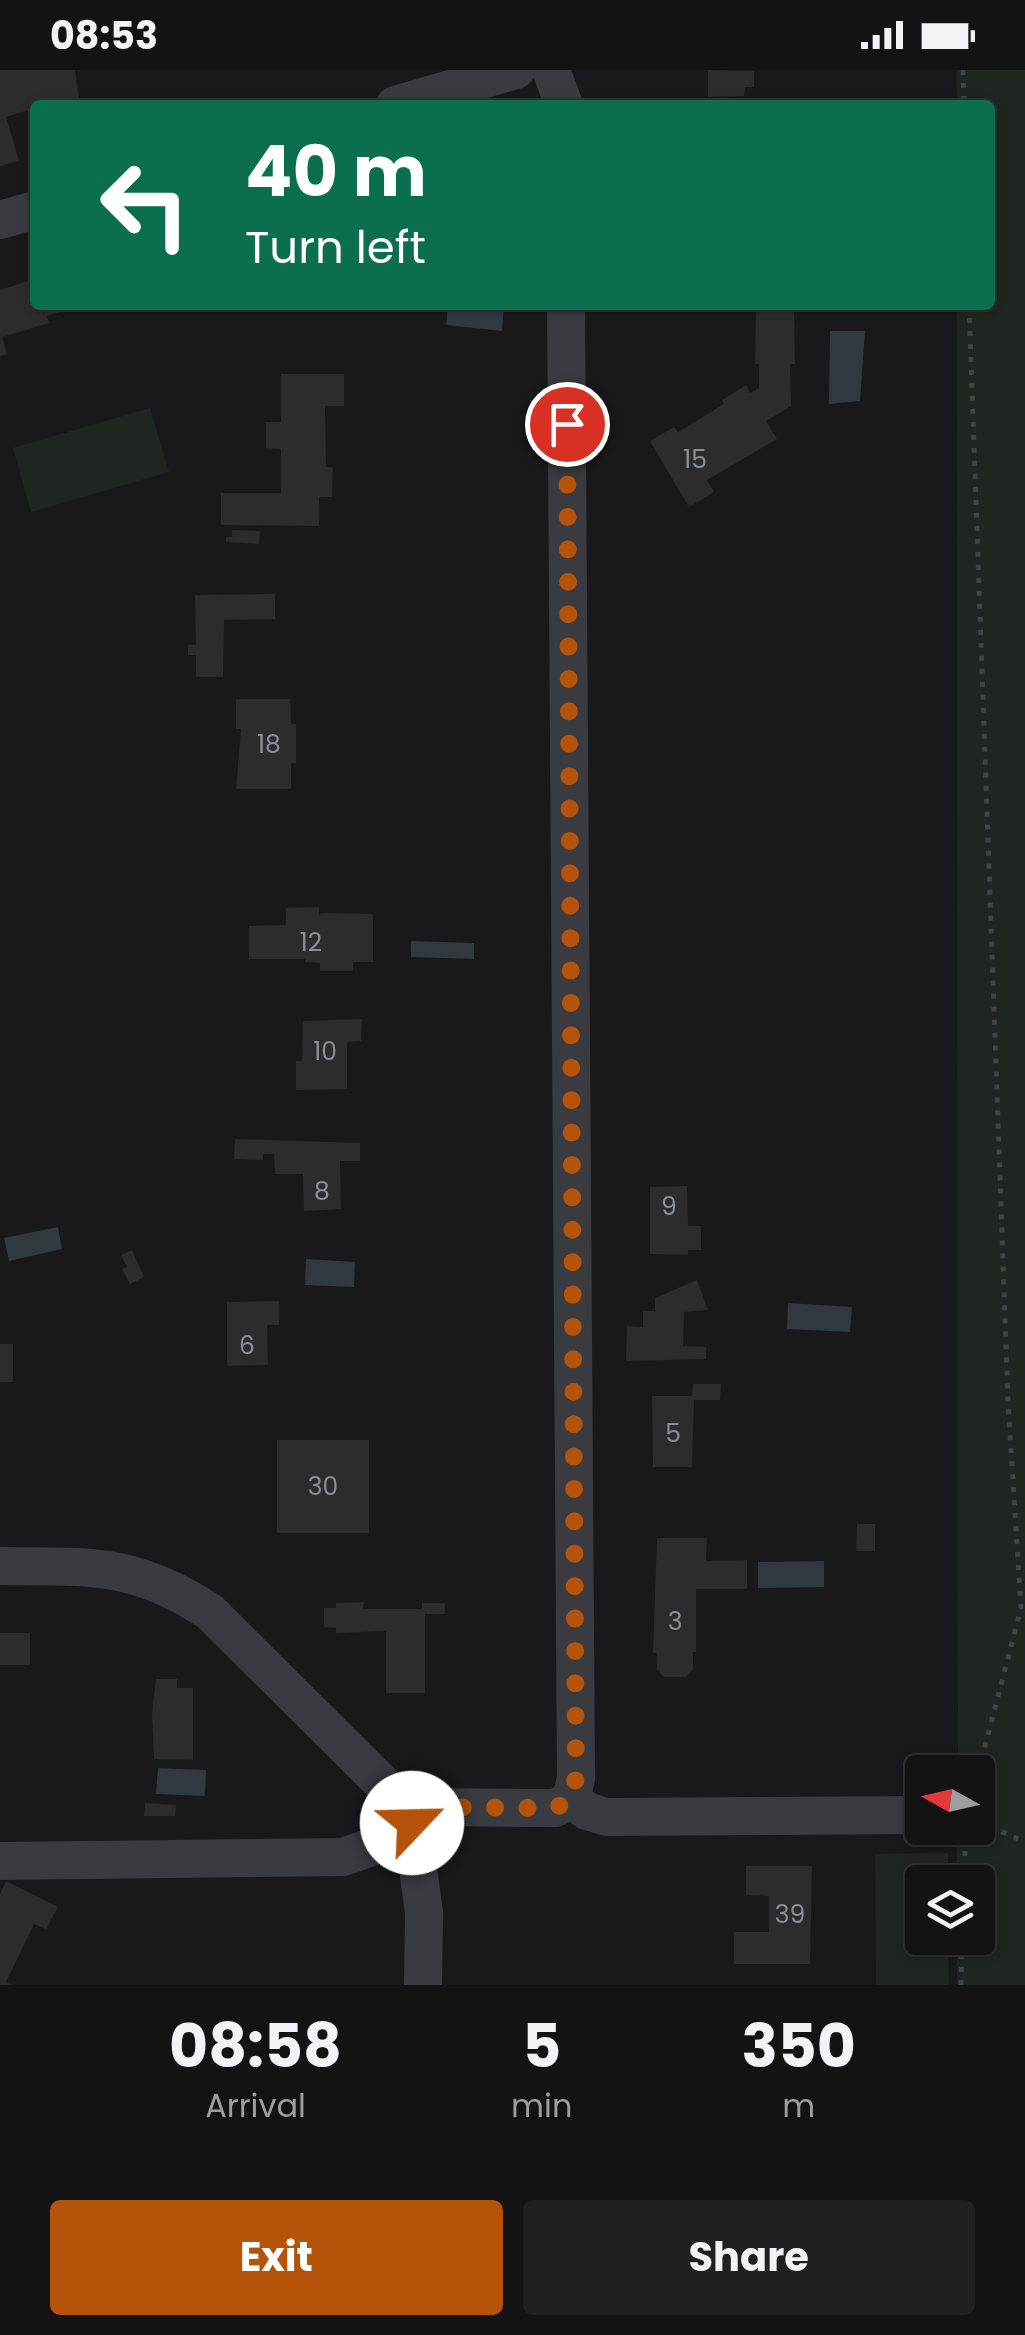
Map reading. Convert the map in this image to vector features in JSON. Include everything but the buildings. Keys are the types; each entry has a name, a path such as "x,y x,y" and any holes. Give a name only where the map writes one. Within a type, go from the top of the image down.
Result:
{"street":[{"path":"412,100 516,70"},
{"path":"551,70 562,100"},
{"path":"0,220 30,211"},
{"path":"0,1861 343,1856 380,1844 413,1815 555,1808 570,1800 576,1758 566,310"},
{"path":"0,1566 102,1567 128,1572 182,1593 210,1612 413,1815 424,1913 423,1985"},
{"path":"570,1800 587,1812 606,1817 905,1815"}],"path":[{"path":"963,70 964,100"},
{"path":"969,310 1008,1402 1021,1608 983,1755"},
{"path":"995,1829 1025,1842"},
{"path":"961,1985 962,1955"}],"shaded area":[{"path":"957,70 1025,70 1025,1985 957,1985 957,1955 995,1955 995,1865 957,1865 957,1845 995,1845 995,1755 958,1755 957,310 995,310 995,100 957,100"},
{"path":"448,310 504,310 502,331 446,325"},
{"path":"830,331 865,331 860,401 829,404"},
{"path":"150,408 169,472 31,512 13,448"},
{"path":"411,941 474,943 474,959 411,957"},
{"path":"58,1227 62,1249 9,1261 4,1238"},
{"path":"306,1259 355,1262 354,1287 305,1285"},
{"path":"788,1303 852,1307 850,1332 787,1329"},
{"path":"824,1561 824,1587 758,1588 758,1562"},
{"path":"158,1768 206,1770 205,1796 156,1794"},
{"path":"948,1853 948,1865 905,1865 905,1955 948,1955 949,1985 876,1985 875,1854"}],"route":[{"path":"412,1823 414,1807 555,1808 570,1800 576,1778 567,424"}]}
